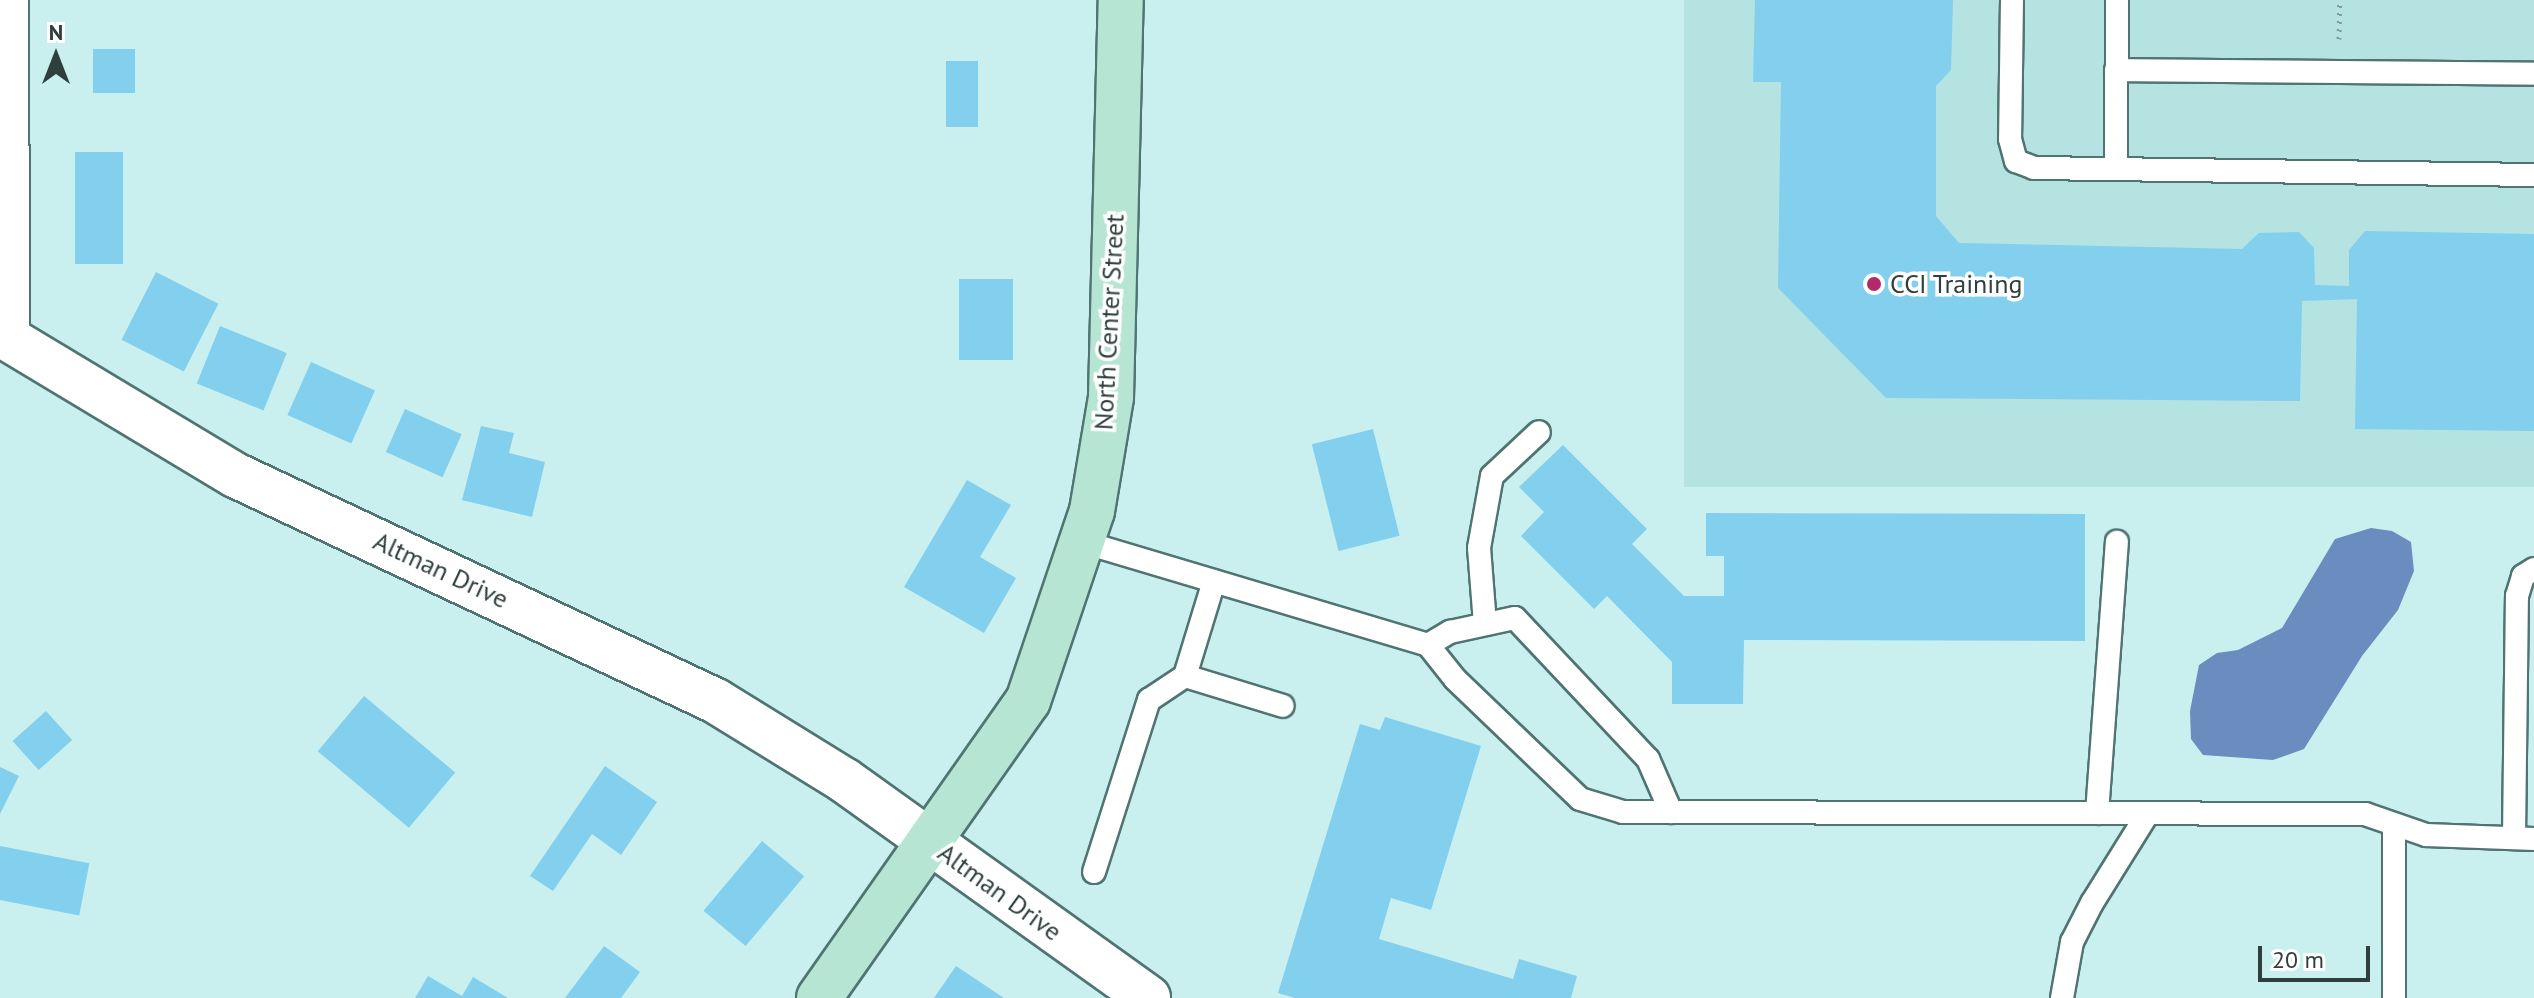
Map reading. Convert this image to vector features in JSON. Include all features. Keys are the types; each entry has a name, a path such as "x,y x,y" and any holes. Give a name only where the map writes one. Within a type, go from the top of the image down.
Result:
{"main road":[{"name":"North Center Street","path":"819,998 1028,701 1083,542 1092,511 1111,397 1121,0"}],"street":[{"name":"Altman Drive","path":"6,0 4,339 235,475 716,701 844,780 1148,998"}],"lane":[{"path":"2012,0 2010,139 2016,161 2034,168 2534,175"},
{"path":"2116,169 2117,0"},
{"path":"2116,70 2534,74"},
{"path":"1485,624 1479,548 1492,476 1539,432"},
{"path":"1083,542 1428,645 1455,679 1580,799 1623,812 2365,814 2426,835 2524,838 2517,596 2523,576 2534,569"},
{"path":"2097,813 2117,542"},
{"path":"1094,872 1149,700 1185,676 1214,581"},
{"path":"1428,645 1450,632 1515,618 1648,759 1671,812"},
{"path":"1185,676 1283,706"},
{"path":"2062,998 2072,942 2092,903 2148,813"},
{"path":"2394,825 2394,998"}],"path":[{"path":"2339,39 2340,0"}],"shaded area":[{"path":"1684,0 2534,0 2534,487 1684,487"}],"water":[{"path":"2371,528 2392,531 2411,542 2414,571 2398,610 2362,656 2304,749 2273,760 2203,755 2191,739 2190,711 2199,665 2217,653 2238,650 2282,628 2335,539"}],"building":[{"path":"1755,0 1953,0 1951,70 1936,86 1936,216 1959,243 2242,249 2259,233 2299,232 2314,248 2315,285 2349,286 2349,250 2365,231 2534,234 2534,431 2355,429 2357,299 2302,301 2300,401 1886,398 1778,288 1781,82 1753,82"},
{"path":"93,49 135,49 135,93 93,93"},
{"path":"946,61 978,61 978,127 946,127"},
{"path":"75,152 123,152 123,264 75,264"},
{"path":"156,272 218,304 184,371 121,340"},
{"path":"959,279 1013,279 1013,360 959,360"},
{"path":"220,326 287,353 264,410 197,383"},
{"path":"311,362 375,390 351,443 287,415"},
{"path":"405,409 462,434 443,477 386,452"},
{"path":"481,426 514,433 509,453 545,462 532,517 462,500"},
{"path":"1373,429 1400,536 1338,551 1312,444"},
{"path":"1563,445 1647,529 1632,544 1684,596 1724,596 1724,556 1706,556 1706,513 2085,514 2085,641 1744,640 1743,704 1672,704 1672,662 1607,596 1594,609 1521,536 1544,512 1519,487"},
{"path":"967,480 1011,505 980,557 1016,578 984,633 904,587"},
{"path":"364,696 455,772 409,828 318,751"},
{"path":"46,711 72,740 39,770 13,741"},
{"path":"1385,717 1481,746 1431,910 1391,898 1379,939 1513,979 1519,959 1577,976 1571,998 1295,998 1278,993 1360,724 1380,730"},
{"path":"605,766 657,802 621,855 592,834 553,891 530,876"},
{"path":"0,767 19,776 0,814"},
{"path":"762,841 804,876 746,946 704,911"},
{"path":"0,846 89,863 79,915 0,900"},
{"path":"604,946 640,972 621,998 565,998"},
{"path":"956,966 1004,998 934,998"},
{"path":"428,976 462,996 473,977 508,998 415,998"}],"place":[{"name":"CCI Training","path":"1874,284"}]}
